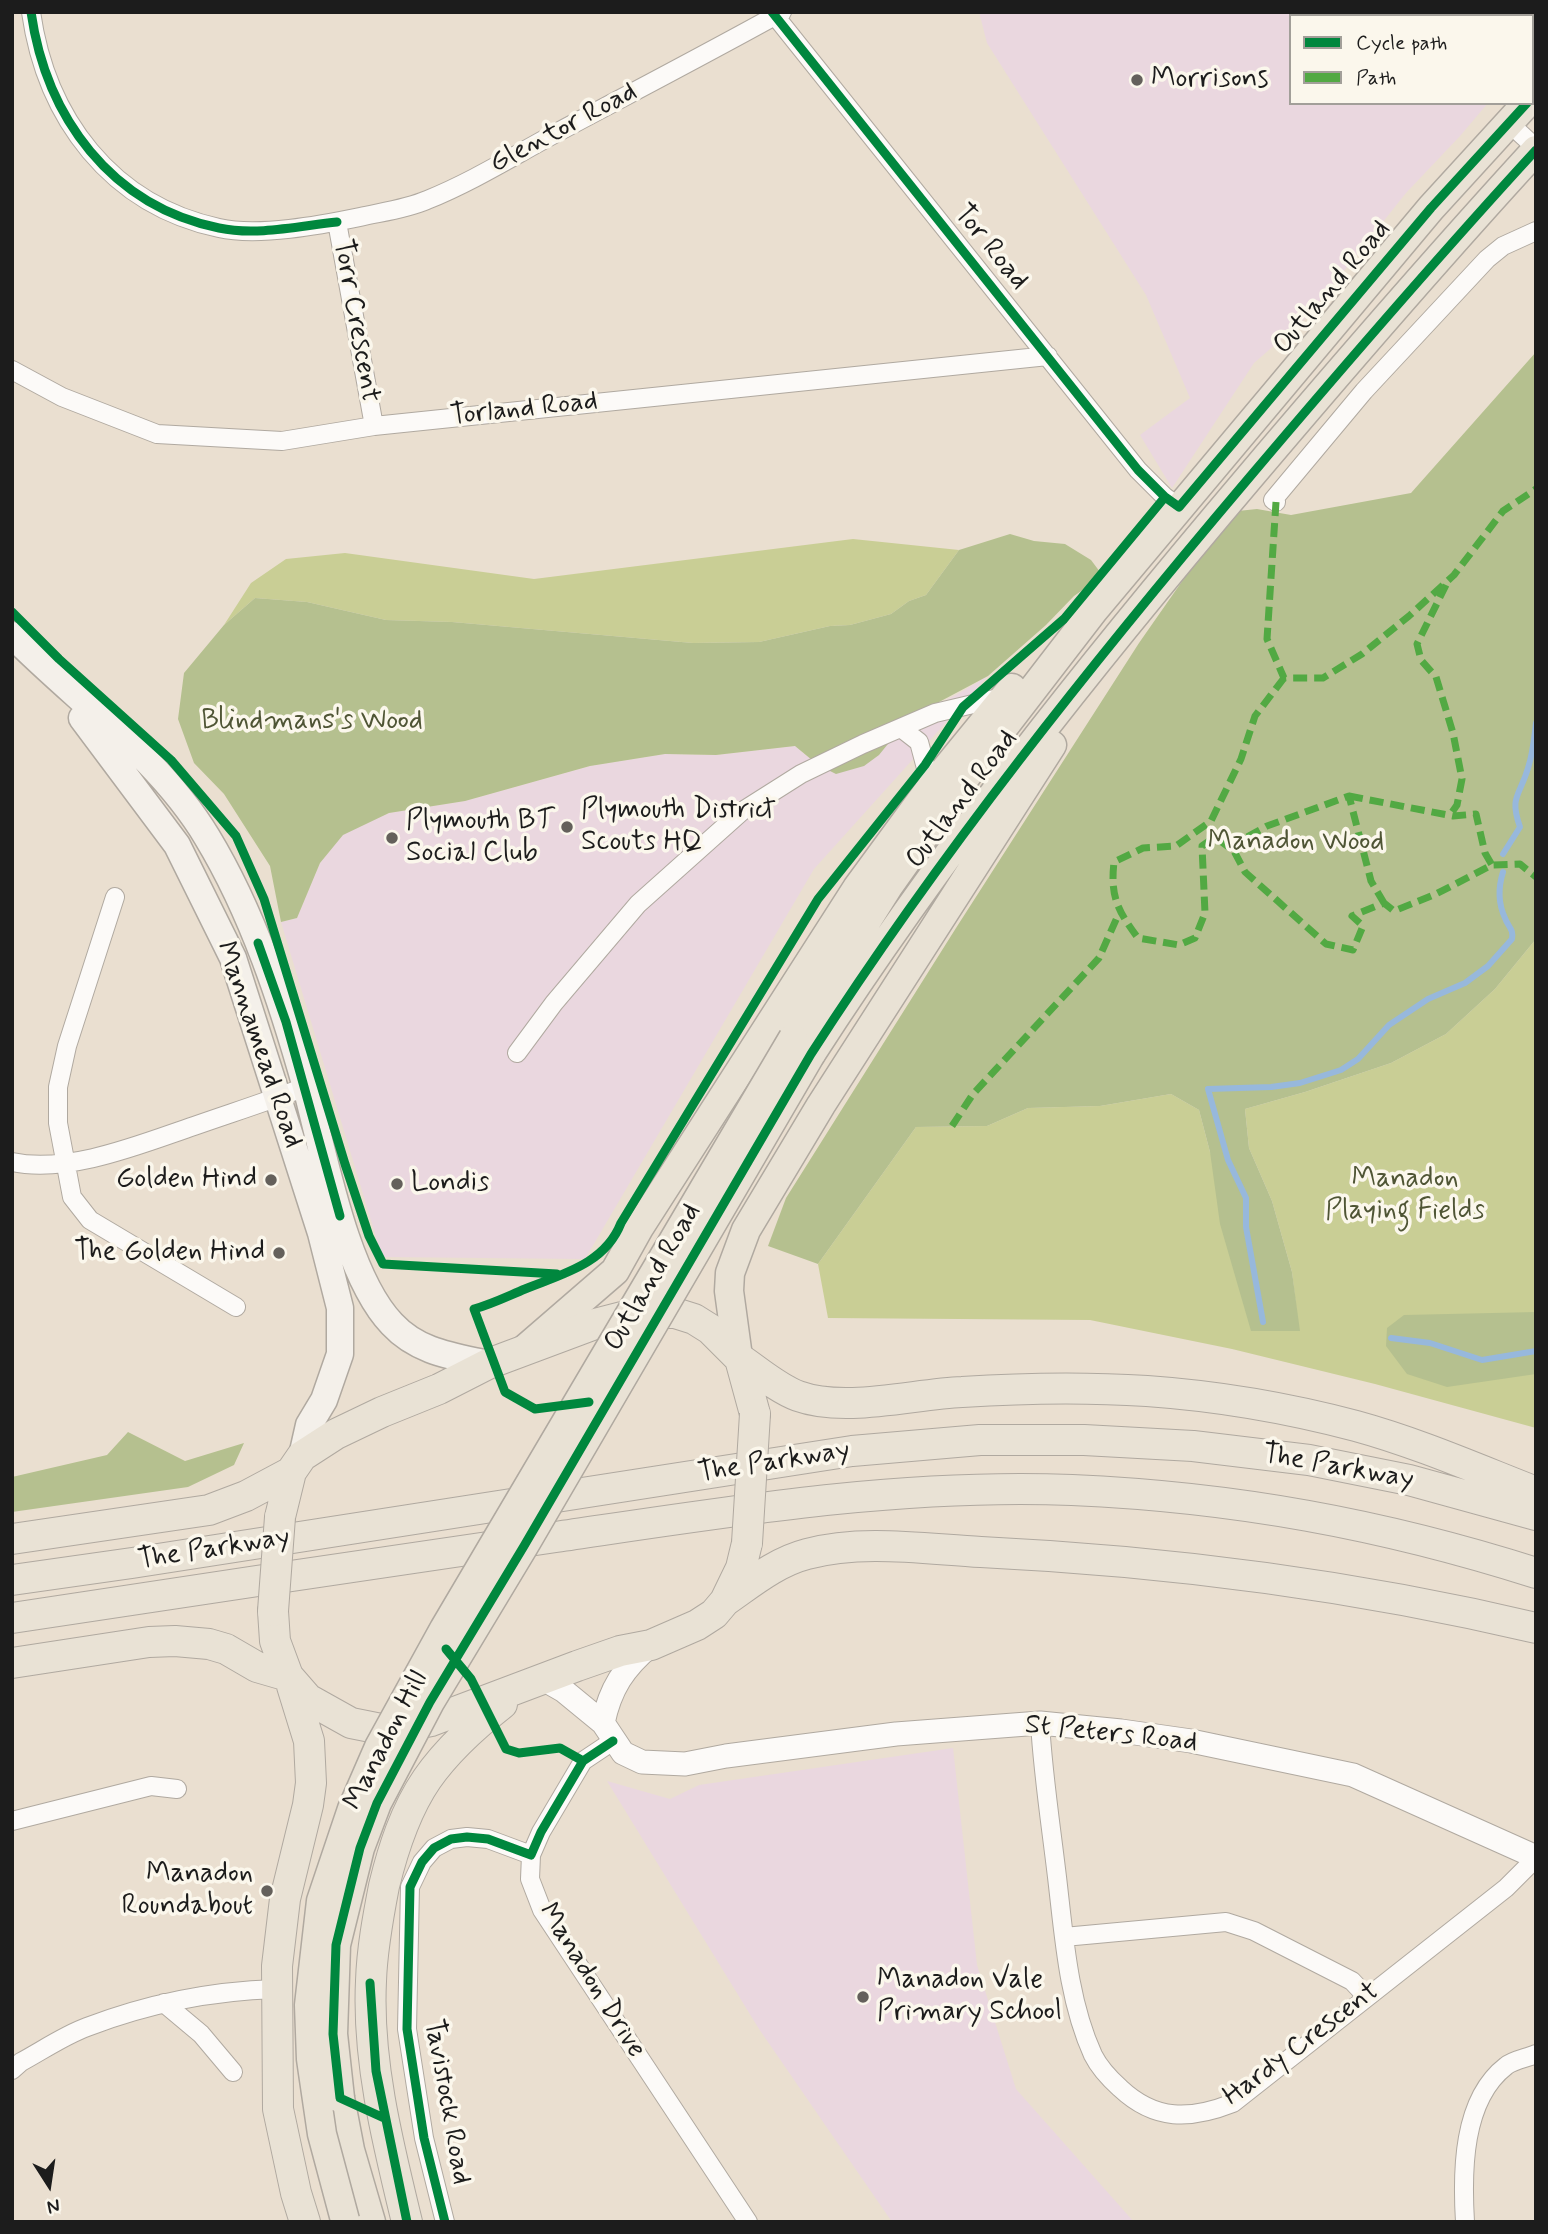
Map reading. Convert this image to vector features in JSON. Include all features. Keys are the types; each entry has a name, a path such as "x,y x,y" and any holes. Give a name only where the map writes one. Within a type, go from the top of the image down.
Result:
{"highway":[{"path":"12,1539 209,1510 246,1496 356,1424 439,1389 488,1364 595,1324 652,1313 675,1314 694,1319 710,1329 739,1358 798,1396 830,1401 855,1401 960,1392 1052,1389 1147,1391 1229,1400 1290,1410 1359,1427 1424,1448 1536,1492"},
{"path":"12,1663 149,1642 209,1644 226,1649 257,1667 288,1677 308,1699 337,1717 351,1723 386,1730 431,1721 620,1651 651,1645 697,1625 714,1614 725,1601 741,1568 747,1543 755,1414 739,1358"},
{"name":"The Parkway","path":"12,1580 852,1451 980,1440 1084,1440 1193,1446 1309,1460 1409,1480 1536,1515"},
{"path":"296,1464 280,1517 273,1611 275,1640 298,1701 309,1741 311,1783 285,1899 276,1989 278,2109 304,2222"},
{"name":"The Parkway","path":"12,1618 738,1510 901,1494 977,1491 1069,1490 1122,1493 1277,1509 1382,1530 1536,1573"},
{"path":"725,1601 774,1568 805,1554 843,1548 887,1547 1165,1565 1382,1596 1536,1628"},
{"path":"407,2222 376,2071 371,2022 370,1983 381,1903 404,1821 426,1780 457,1741 534,1682"}],"main road":[{"name":"Outland Road","path":"524,1546 888,887 970,771 1094,610 1431,208 1518,113"},
{"name":"Outland Road","path":"492,1549 527,1485 802,1046 865,971 996,790 1131,620 1394,307 1536,149"},
{"path":"524,1350 615,1271 639,1228 857,888 931,787 1003,697 1094,610"},
{"path":"739,1358 730,1282 737,1251 746,1230 821,1105 1131,620"},
{"name":"Mannamead Road","path":"12,635 48,672 133,748 188,807 208,838 262,952 306,1087 345,1232 356,1264 379,1308 402,1335 416,1344 431,1351 488,1364"},
{"name":"Mannamead Road","path":"48,672 177,845 233,958 321,1233 340,1308 340,1354 324,1400 309,1425 296,1464"},
{"name":"Manadon Hill","path":"354,2221 350,2150 332,2034 336,1945 360,1848 398,1759 524,1546"},
{"name":"Manadon Hill","path":"354,2221 322,2134 311,2060 309,2005 321,1900 352,1809 379,1747 492,1549"}],"street":[{"name":"Torr Crescent","path":"31,12 36,44 45,70 77,135 113,177 136,193 162,208 219,228 265,230 337,222 374,426"},
{"name":"Glentor Road","path":"337,222 426,201 776,14"},
{"name":"Tor Road","path":"776,14 1139,470 1165,497 1179,507"},
{"path":"1518,113 1536,149"},
{"path":"1276,502 1273,500 1364,391 1486,258 1503,246 1536,231"},
{"name":"Torland Road","path":"12,370 62,397 157,434 282,441 374,426 1048,356"},
{"name":"Outland Road","path":"517,1053 554,1003 638,904 741,811 801,774 935,713 1003,697"},
{"name":"Outland Road","path":"901,728 919,742 931,787"},
{"path":"115,897 67,1046 58,1087 58,1123 72,1196 90,1220 236,1307"},
{"path":"12,1162 23,1165 64,1163 101,1156 306,1087"},
{"path":"531,1855 541,1832 583,1761 608,1732 612,1690 621,1674 634,1658 651,1645"},
{"name":"St Peters Road","path":"534,1682 564,1691 608,1732 623,1753 642,1762 685,1764 726,1756 896,1734 1040,1723 1191,1741 1353,1775 1536,1858"},
{"name":"Hardy Crescent","path":"1040,1723 1064,1937 1073,1992 1094,2057 1111,2080 1134,2102 1164,2114 1207,2113 1233,2103 1506,1888 1536,1858"},
{"path":"12,1821 151,1786 177,1789"},
{"name":"Tavistock Road","path":"445,2222 424,2138 407,2029 410,1887 422,1862 433,1848 451,1839 488,1839 531,1855"},
{"name":"Manadon Drive","path":"531,1855 530,1879 542,1910 748,2222"},
{"path":"1064,1937 1226,1922 1254,1931 1352,1981 1367,1997"},
{"path":"15,2062 86,2027 164,2003 235,1990 276,1989"},
{"path":"164,2003 201,2034 233,2072"},
{"path":"1465,2222 1465,2147 1481,2094 1506,2065 1536,2054"}],"shaded area":[{"path":"979,12 1535,12 1536,47 1534,49 1534,14 1289,14 1289,105 1486,105 1406,193 1307,317 1254,363 1172,488 1140,435 1190,398 1146,295 987,43"},
{"path":"988,676 814,869 585,1259 382,1257 281,922 297,918 320,863 343,834 389,813 465,801 590,766 665,754 716,755 795,746 818,765"},
{"name":"Manadon Vale Primary School","path":"953,1748 977,1965 1016,2089 1134,2222 892,2222 759,2029 607,1781 670,1799 699,1785"}],"green space":[{"name":"Manadon Wood","path":"1536,352 1536,939 1495,989 1446,1034 1391,1063 1245,1109 1249,1148 1272,1201 1292,1272 1300,1331 1251,1331 1220,1224 1210,1152 1199,1110 1171,1094 1100,1106 1028,1108 987,1126 916,1127 818,1264 768,1246 786,1198 956,928 1139,643 1192,567 1238,511 1257,509 1291,515 1411,493"},
{"name":"Blindmans's Wood","path":"1010,534 1034,541 1065,544 1091,560 1103,576 1074,596 1046,625 988,676 909,718 879,755 864,766 836,774 818,765 795,746 716,755 665,754 590,766 465,801 389,813 343,835 320,863 297,918 281,922 270,866 224,794 194,763 178,719 184,673 224,625 255,598 307,602 386,620 452,622 693,643 759,642 830,626 850,625 891,614 909,601 926,595 959,550"},
{"path":"853,539 959,550 926,595 909,601 891,614 850,625 830,626 759,642 693,643 452,622 386,620 307,602 255,598 224,625 251,583 286,559 345,553 534,579"},
{"name":"Manadon Playing Fields","path":"1536,939 1536,1428 1232,1349 1090,1320 828,1318 818,1264 916,1127 987,1126 1028,1108 1100,1106 1171,1094 1199,1110 1210,1152 1299,1331 1292,1272 1272,1201 1249,1148 1245,1109 1391,1063 1446,1034 1495,989"},
{"path":"1536,1312 1536,1374 1447,1387 1407,1374 1386,1346 1387,1328 1404,1315"},
{"path":"128,1432 185,1461 244,1443 234,1465 188,1487 12,1512 12,1477 107,1455"}],"waterway":[{"path":"1503,854 1520,827 1516,802 1530,762 1536,723"},
{"path":"1263,1322 1246,1227 1246,1198 1228,1160 1208,1089 1271,1087 1300,1083 1341,1070 1358,1059 1389,1025 1428,999 1465,983 1488,966 1512,939 1500,901 1503,872"},
{"path":"1391,1338 1430,1343 1482,1360 1536,1351"}],"marked path":[{"path":"1276,502 1267,639 1284,678 1323,678 1362,654 1409,616 1454,575 1503,511 1536,489"},
{"path":"1446,585 1417,644 1421,660 1436,677 1453,733 1462,779 1457,805 1450,815"},
{"path":"1284,678 1255,716 1241,759 1211,821 1176,846 1143,848 1114,862 1113,885 1117,903 1138,938 1179,945 1195,938 1205,913 1202,846 1215,837 1234,851 1245,872 1326,944 1353,950 1363,926 1352,916 1384,903 1394,911 1436,894 1492,865 1520,864 1536,877"},
{"path":"1349,796 1453,816 1476,814 1485,853 1492,865"},
{"path":"1229,847 1267,826 1349,796 1371,881 1384,903"},
{"path":"952,1126 973,1094 1099,958 1119,913"}],"cycle path":[{"path":"31,12 39,51 52,87 69,121 90,151 116,178 146,200 181,217 233,230 278,230 337,222"},
{"path":"772,12 1138,470 1179,507 1431,208 1525,105"},
{"path":"384,2118 340,2098 333,2034 336,1945 360,1848 377,1803 430,1702 811,1054 912,905 1020,760 1132,618 1390,313 1536,150"},
{"path":"589,1402 535,1409 505,1392 474,1309 581,1266 614,1237 818,899 925,765 963,707 1064,619 1165,497"},
{"path":"12,612 59,659 171,760 236,836 264,899 345,1164 369,1236 383,1264 557,1274"},
{"path":"258,943 286,1022 340,1216"},
{"path":"446,1649 471,1679 506,1749 519,1753 560,1748 583,1761"},
{"path":"445,2222 424,2138 407,2029 410,1887 422,1862 434,1848 451,1839 488,1839 531,1855 541,1832 583,1761 613,1741"},
{"path":"370,1983 376,2071 407,2222"}],"place":[{"name":"Morrisons","path":"1137,80"},
{"name":"Plymouth District Scouts HQ","path":"567,827"},
{"name":"Plymouth BT Social Club","path":"392,838"},
{"name":"Golden Hind","path":"271,1180"},
{"name":"Londis","path":"397,1184"},
{"name":"The Golden Hind","path":"279,1253"},
{"name":"Manadon Roundabout","path":"267,1891"},
{"name":"Manadon Vale Primary School","path":"863,1997"}]}
